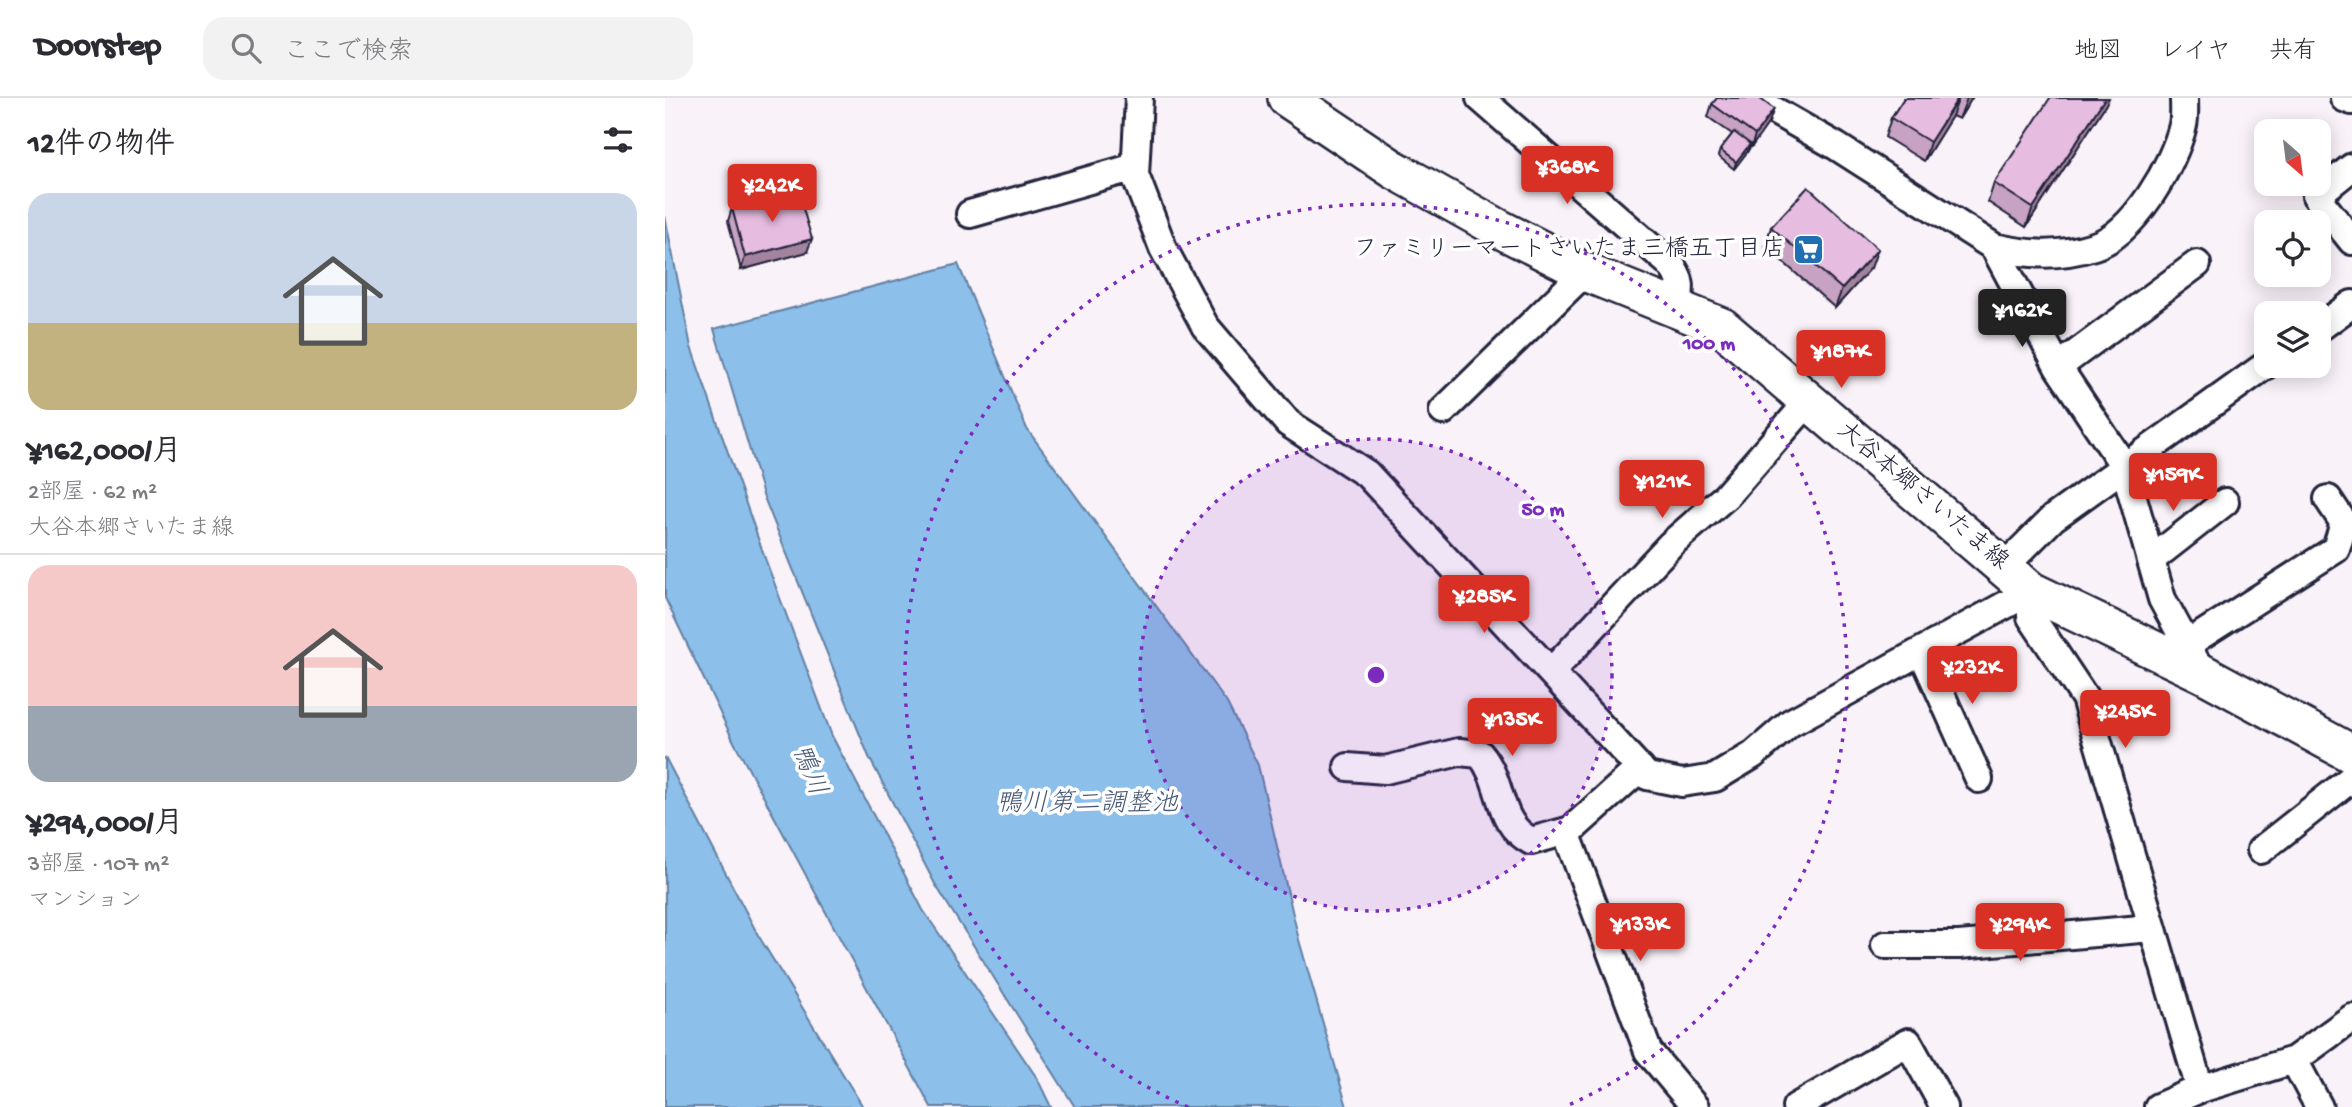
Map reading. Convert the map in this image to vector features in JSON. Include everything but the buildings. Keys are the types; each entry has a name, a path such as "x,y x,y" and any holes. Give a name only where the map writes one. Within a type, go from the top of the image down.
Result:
{"main road":[{"name":"大谷本郷さいたま線","path":"1287,98 1393,169 1585,272 1722,327 2031,591 2194,659 2352,754"}],"street":[{"path":"1139,98 1135,175 1163,248 1205,326 1288,423 1367,474 1647,776 1682,783 1715,778 1753,755 1790,723 2031,591 2031,617 2084,698 2200,1089"},
{"path":"1480,98 1669,262 1678,274 1682,286 1677,309"},
{"path":"1752,98 1836,146 1994,247 2033,256 2097,245 2128,224 2161,178 2183,125 2184,98"},
{"path":"2344,98 2352,101"},
{"path":"970,214 1135,167"},
{"path":"2352,167 2316,196 2352,241"},
{"path":"1994,247 2059,367 2124,466 2162,599 2194,659 2336,549 2344,523 2327,499"},
{"path":"2059,367 2197,264"},
{"path":"1443,411 1585,272"},
{"path":"2331,319 2352,304"},
{"path":"2004,567 2053,519 2254,374"},
{"path":"1551,672 1671,544 1726,496 1808,401"},
{"path":"2151,560 2225,502"},
{"path":"1922,652 1979,779"},
{"path":"1347,767 1385,770 1459,752 1480,754 1489,765 1499,786 1506,818 1517,833 1531,841 1566,832 1640,768"},
{"path":"2261,850 2352,778"},
{"path":"1566,832 1648,1051 1695,1107"},
{"path":"1885,945 1959,945 2152,928"},
{"path":"2158,1107 2200,1089 2294,1060 2352,1018"},
{"path":"1795,1107 1908,1042 1944,1107"},
{"path":"2294,1060 2319,1107"}],"water":[{"name":"鴨川","path":"665,216 691,347 766,561 832,736 923,910 1037,1078 1051,1107 931,1107 734,742 665,598"},
{"name":"鴨川第二調整池","path":"958,264 1027,429 1227,703 1258,765 1299,940 1347,1107 1075,1107 935,884 869,757 763,495 714,329"},
{"path":"665,757 758,935 863,1107 665,1107"}],"place":[{"name":"ファミリーマートさいたま三橋五丁目店","path":"1808,250"}]}
